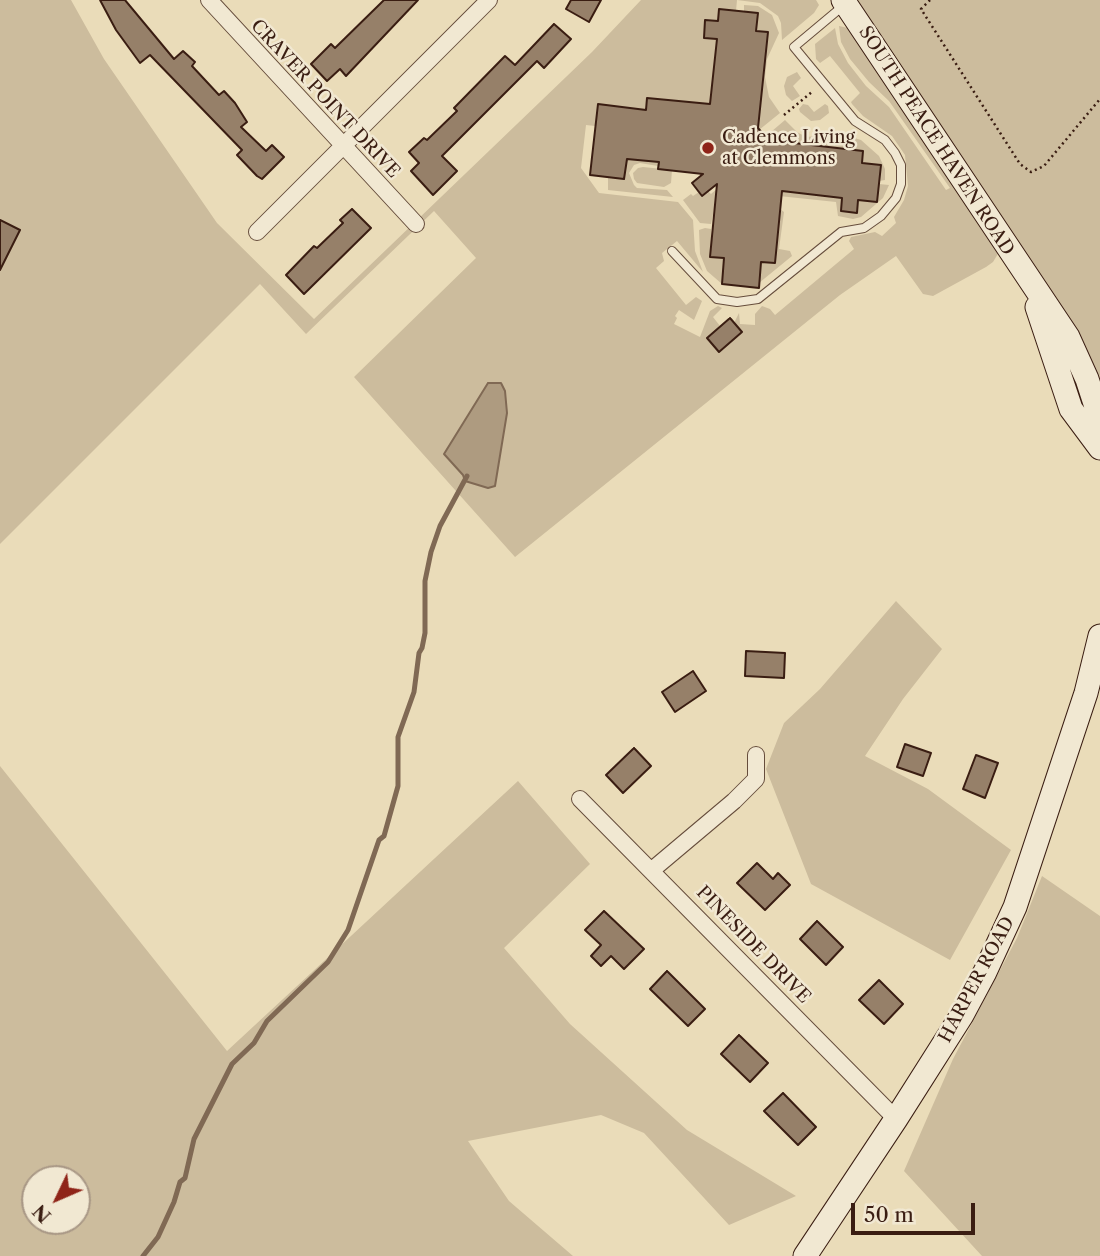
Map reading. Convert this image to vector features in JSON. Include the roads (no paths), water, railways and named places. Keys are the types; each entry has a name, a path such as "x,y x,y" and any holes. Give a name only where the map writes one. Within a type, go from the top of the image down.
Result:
{"street":[{"name":"CRAVER POINT DRIVE","path":"209,0 416,224"},
{"path":"257,232 489,0"},
{"name":"SOUTH PEACE HAVEN ROAD","path":"844,1 1074,349 1100,419"},
{"path":"1027,278 1071,410 1100,448"},
{"name":"HARPER ROAD","path":"805,1256 897,1119 962,1015 985,972 1015,907 1086,693 1100,636"},
{"path":"652,870 734,802 756,779 756,755"},
{"name":"PINESIDE DRIVE","path":"580,799 897,1119"}],"lane":[{"path":"672,251 717,299 737,302 758,299 841,232 864,228 881,216 896,198 901,184 901,165 895,153 884,140 855,121 794,47 844,1"}],"waterway":[{"path":"143,1256 158,1237 180,1182 185,1178 194,1139 232,1064 254,1043 267,1021 328,962 348,930 379,840 384,836 398,786 398,737 414,692 419,653 425,633 425,581 431,552 440,526 467,476"}],"place":[{"name":"Cadence Living at Clemmons","path":"708,148"}]}
